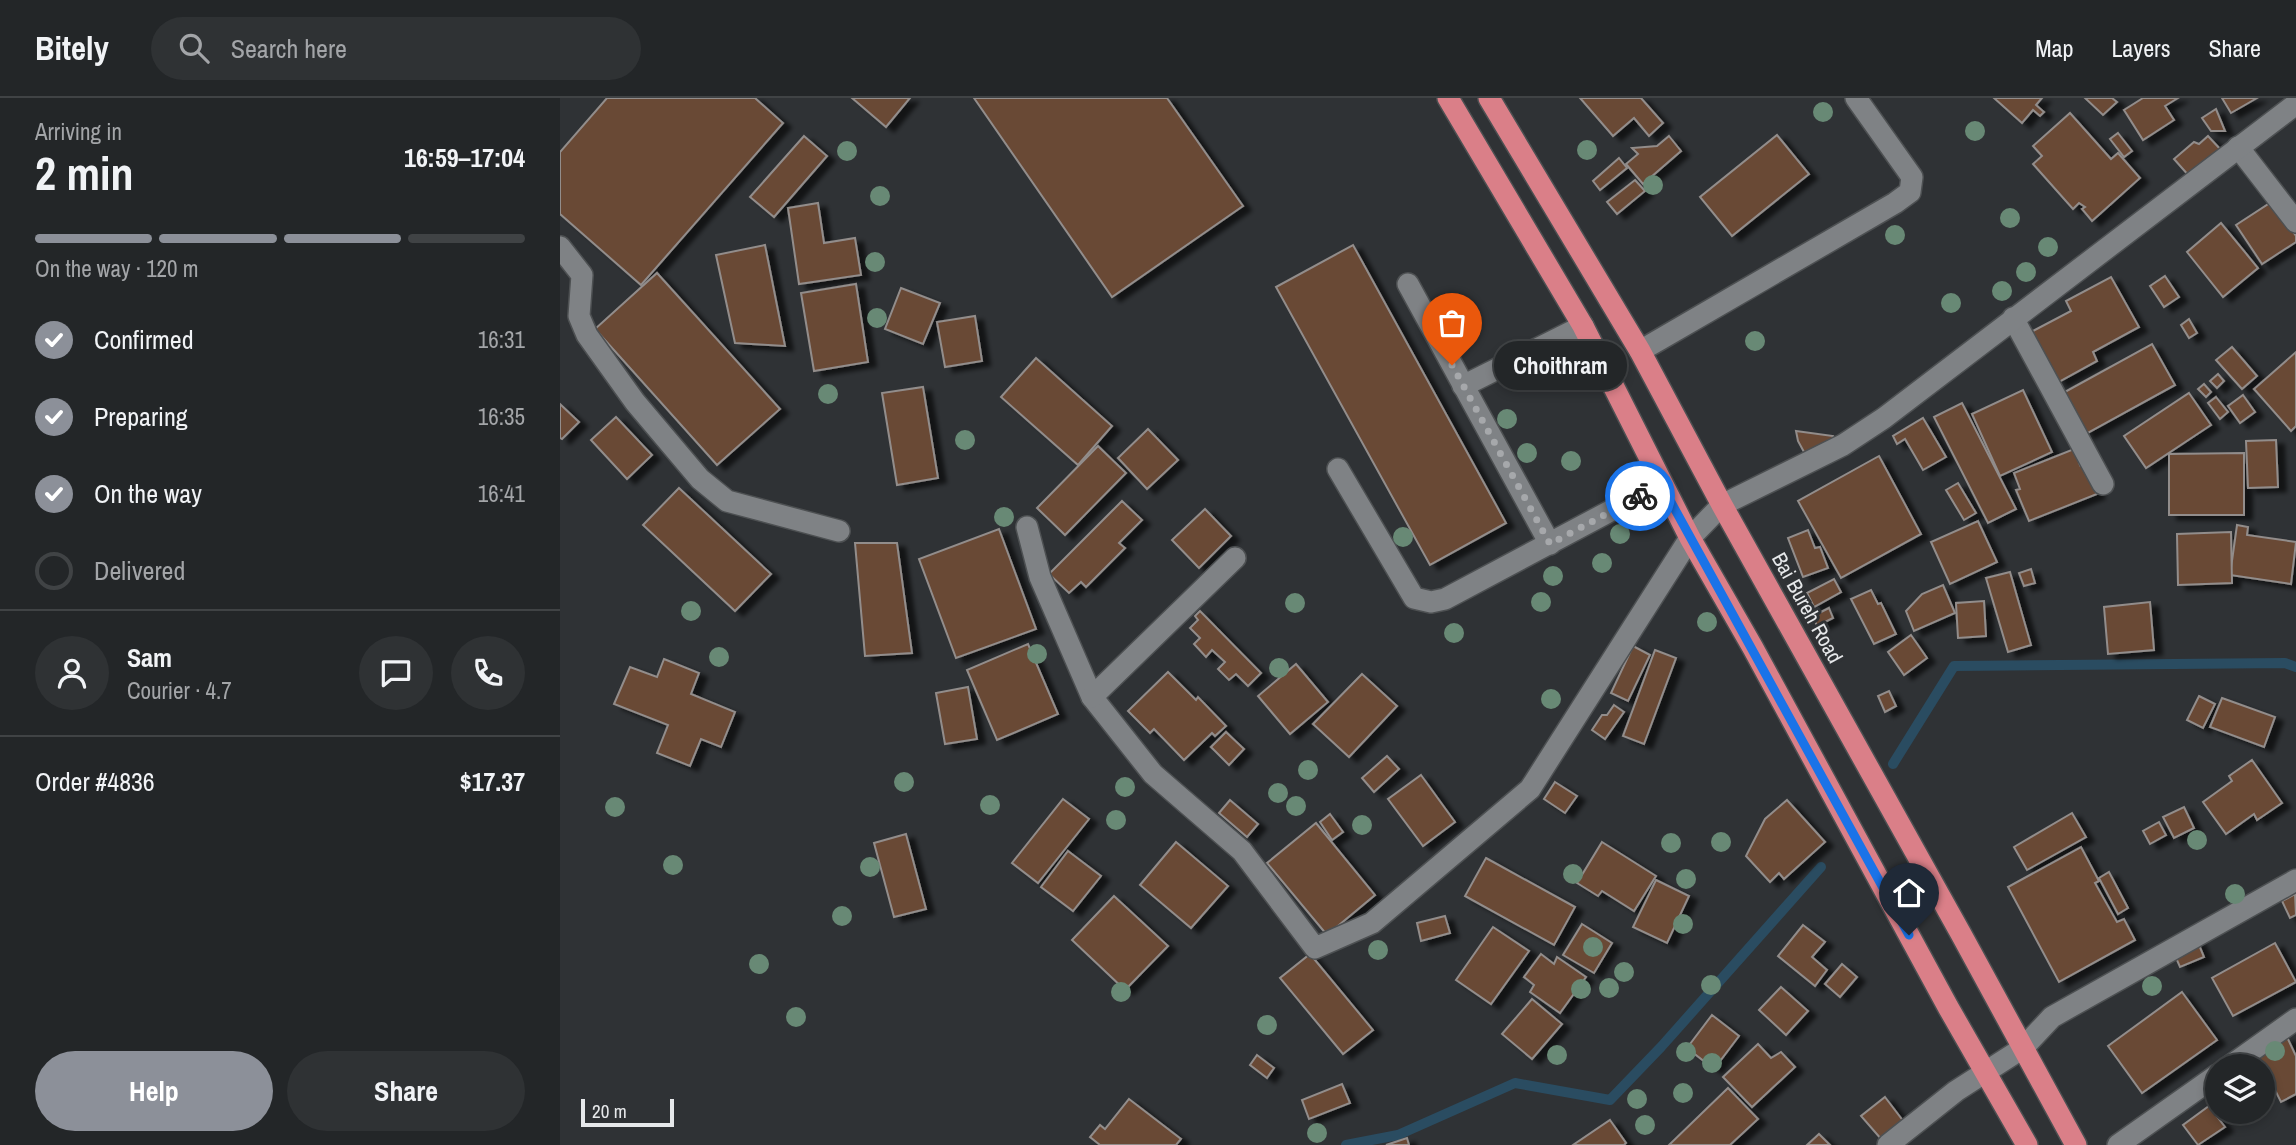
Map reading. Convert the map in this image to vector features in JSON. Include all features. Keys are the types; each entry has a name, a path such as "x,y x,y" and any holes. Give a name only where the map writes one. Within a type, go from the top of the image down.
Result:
{"highway":[{"path":"1448,98 1583,326 1690,538 2027,1145"},
{"name":"Bai Bureh Road","path":"1489,98 1640,351 1722,505 2076,1145"}],"street":[{"path":"1640,351 1910,192 1912,177 1856,98"},
{"path":"1027,527 1040,577 1092,696 1153,774 1242,851 1315,948 1372,923 1530,789 1690,538 1722,505 1843,445 1884,418 2296,104"},
{"path":"2238,147 2296,222"},
{"path":"560,247 582,275 579,316 587,335 635,402 700,479 727,501 839,531"},
{"path":"1408,284 1550,544"},
{"path":"2013,318 2103,484"},
{"path":"1463,386 1583,326"},
{"path":"1338,469 1415,598 1430,602 1445,599 1661,484"},
{"path":"1092,696 1235,558"},
{"path":"1888,1145 1956,1091 2023,1048 2052,1017 2296,880"},
{"path":"2247,1054 2296,1019"},
{"path":"2118,1145 2205,1083"}],"building":[{"path":"607,98 755,98 783,123 641,285 560,214 560,152"},
{"path":"852,98 910,98 886,127"},
{"path":"974,98 1167,98 1243,206 1112,297"},
{"path":"1580,98 1641,98 1663,123 1649,136 1634,118 1613,136"},
{"path":"1994,98 2042,98 2036,105 2044,112 2040,116 2033,110 2022,123"},
{"path":"2085,98 2112,98 2117,102 2103,115"},
{"path":"2143,98 2178,98 2165,106 2174,120 2143,140 2124,110"},
{"path":"2222,98 2257,98 2231,113"},
{"path":"2216,109 2225,131 2211,131 2202,118"},
{"path":"2070,113 2111,159 2118,153 2140,178 2092,221 2082,209 2085,207 2079,203 2073,209 2033,164 2042,156 2033,146"},
{"path":"2118,133 2132,151 2124,157 2110,139"},
{"path":"1777,135 1809,174 1732,236 1700,197"},
{"path":"804,136 827,156 774,217 750,197"},
{"path":"1669,136 1681,151 1643,184 1626,164 1638,154 1632,148 1657,146"},
{"path":"2208,136 2221,150 2190,177 2174,159 2194,142 2199,144"},
{"path":"1619,158 1627,168 1600,190 1593,181"},
{"path":"1635,180 1645,191 1617,214 1607,202"},
{"path":"2273,201 2296,236 2296,242 2262,264 2236,225"},
{"path":"818,203 824,243 855,238 861,275 799,284 788,208"},
{"path":"2221,223 2258,268 2223,297 2187,252"},
{"path":"765,245 785,346 735,343 716,255"},
{"path":"1353,245 1506,523 1430,565 1276,287"},
{"path":"657,273 780,409 717,465 595,329"},
{"path":"2165,276 2179,297 2164,307 2150,286"},
{"path":"2111,277 2139,327 2093,352 2097,361 2059,382 2031,332 2071,311 2066,301"},
{"path":"856,284 868,362 814,371 801,293"},
{"path":"901,288 940,303 923,344 885,329"},
{"path":"975,316 982,361 945,367 937,322"},
{"path":"2189,319 2197,333 2189,338 2181,325"},
{"path":"2152,344 2175,385 2086,434 2063,393"},
{"path":"2232,347 2257,376 2242,389 2216,360"},
{"path":"2296,352 2296,426 2291,431 2254,389"},
{"path":"1036,358 1112,426 1078,465 1001,397"},
{"path":"2218,374 2224,381 2217,388 2210,381"},
{"path":"2204,384 2211,392 2206,397 2198,389"},
{"path":"923,387 938,478 897,485 882,393"},
{"path":"2023,390 2052,452 2000,476 1972,414"},
{"path":"2189,393 2211,425 2146,468 2124,436"},
{"path":"2243,395 2255,412 2240,423 2228,406"},
{"path":"2216,397 2228,412 2220,419 2208,403"},
{"path":"1962,403 2016,509 1988,523 1934,417"},
{"path":"560,404 579,422 562,439 560,438"},
{"path":"616,417 652,455 627,479 591,440"},
{"path":"1923,418 1946,457 1923,470 1905,439 1897,444 1893,436"},
{"path":"1148,429 1178,460 1147,489 1118,458"},
{"path":"1796,431 1833,436 1830,449 1818,454 1804,452"},
{"path":"2276,440 2278,487 2248,488 2246,441"},
{"path":"1098,446 1126,473 1065,535 1037,508"},
{"path":"2074,449 2097,494 2029,521 2016,490 2020,489 2014,473"},
{"path":"2244,453 2244,515 2169,515 2169,454"},
{"path":"1879,456 1921,534 1841,578 1798,501"},
{"path":"1958,483 1976,513 1964,520 1946,490"},
{"path":"679,488 771,574 735,611 643,525"},
{"path":"1122,501 1142,520 1119,543 1125,548 1086,587 1081,582 1069,593 1049,574"},
{"path":"1205,509 1231,536 1199,568 1172,540"},
{"path":"1978,521 1997,562 1950,584 1931,542"},
{"path":"2237,525 2248,527 2247,535 2296,542 2291,584 2230,575"},
{"path":"999,529 1036,629 956,658 919,559"},
{"path":"1808,530 1815,548 1820,547 1828,568 1803,577 1788,538"},
{"path":"2231,532 2232,583 2178,585 2177,534"},
{"path":"855,543 897,543 912,653 865,656"},
{"path":"2031,569 2035,583 2024,586 2019,573"},
{"path":"2010,572 2031,645 2008,652 1986,578"},
{"path":"1834,579 1841,592 1814,607 1807,593"},
{"path":"1943,585 1955,613 1914,631 1906,611 1922,594"},
{"path":"1871,590 1878,604 1881,603 1896,634 1874,644 1851,599"},
{"path":"1984,601 1986,636 1958,638 1956,603"},
{"path":"2150,602 2154,650 2108,654 2104,607"},
{"path":"1829,608 1833,618 1817,626 1813,616"},
{"path":"1200,611 1261,673 1248,686 1236,674 1229,680 1218,669 1225,662 1212,650 1206,657 1194,644 1200,638 1190,628 1198,620 1195,616"},
{"path":"1911,635 1927,658 1904,675 1888,652"},
{"path":"1028,644 1058,714 997,740 967,670"},
{"path":"1633,646 1650,655 1628,701 1611,693"},
{"path":"1655,650 1676,658 1644,744 1623,736"},
{"path":"664,659 699,673 691,694 735,712 721,747 701,739 690,766 657,753 668,725 614,704 630,667 657,677"},
{"path":"1296,664 1328,702 1290,734 1258,696"},
{"path":"1168,672 1196,700 1198,697 1226,726 1215,736 1212,733 1184,760 1154,729 1150,733 1128,711"},
{"path":"1362,674 1397,706 1349,757 1313,724"},
{"path":"968,687 977,739 945,744 936,693"},
{"path":"1889,691 1896,706 1885,712 1878,696"},
{"path":"2199,696 2215,704 2203,728 2187,720"},
{"path":"2222,698 2275,717 2264,747 2210,727"},
{"path":"1614,705 1624,712 1605,739 1592,730 1602,715 1607,715"},
{"path":"1226,732 1244,749 1229,765 1211,747"},
{"path":"1387,756 1399,769 1374,792 1362,778"},
{"path":"2252,760 2282,803 2257,820 2254,814 2226,834 2203,802 2232,781 2229,776"},
{"path":"1421,775 1455,822 1423,846 1388,799"},
{"path":"1555,782 1577,796 1565,813 1544,799"},
{"path":"1063,799 1089,819 1038,883 1012,863"},
{"path":"1230,800 1258,824 1247,837 1219,813"},
{"path":"1787,800 1825,842 1784,879 1779,873 1770,882 1746,856 1765,819"},
{"path":"2184,807 2194,828 2174,838 2163,817"},
{"path":"2072,813 2086,837 2027,870 2014,847"},
{"path":"1330,814 1343,832 1332,840 1320,822"},
{"path":"2159,822 2166,835 2150,844 2143,831"},
{"path":"1316,823 1375,895 1327,935 1267,863"},
{"path":"906,834 926,909 894,917 874,843"},
{"path":"1176,842 1228,886 1191,928 1140,885"},
{"path":"1602,842 1656,876 1634,911 1602,891 1598,896 1577,883"},
{"path":"2081,847 2099,881 2095,883 2117,922 2124,919 2135,940 2059,982 2008,887"},
{"path":"1068,851 1101,876 1073,911 1041,887"},
{"path":"1486,858 1575,907 1554,945 1465,896"},
{"path":"2109,872 2128,908 2118,914 2099,878"},
{"path":"1656,880 1689,896 1667,943 1633,927"},
{"path":"2295,894 2296,915 2290,918 2282,901"},
{"path":"1114,896 1168,946 1125,990 1072,940"},
{"path":"1445,916 1450,933 1421,941 1417,923"},
{"path":"1582,924 1612,943 1594,973 1563,955"},
{"path":"1803,925 1825,942 1812,957 1827,970 1815,986 1778,956"},
{"path":"1493,927 1529,951 1491,1004 1456,980"},
{"path":"2197,940 2204,957 2180,967 2173,951"},
{"path":"2275,943 2296,982 2233,1016 2212,978"},
{"path":"1310,954 1373,1030 1343,1054 1280,978"},
{"path":"1541,954 1554,964 1557,957 1586,977 1560,1013 1530,992 1534,985 1524,977"},
{"path":"1842,964 1857,977 1840,997 1825,984"},
{"path":"1781,987 1808,1011 1786,1035 1759,1010"},
{"path":"2182,992 2217,1040 2142,1093 2108,1046"},
{"path":"1532,999 1562,1024 1532,1059 1502,1034"},
{"path":"1712,1015 1739,1036 1714,1069 1687,1048"},
{"path":"2287,1037 2296,1056 2296,1094 2281,1102 2275,1090 2275,1054 2256,1052"},
{"path":"1758,1044 1771,1058 1781,1052 1795,1067 1752,1107 1723,1077"},
{"path":"1257,1055 1274,1068 1267,1078 1250,1065"},
{"path":"1342,1084 1350,1103 1309,1119 1302,1100"},
{"path":"1728,1088 1758,1119 1730,1145 1669,1145"},
{"path":"1885,1097 1904,1122 1882,1140 1861,1116"},
{"path":"1129,1099 1181,1139 1176,1145 1100,1145 1090,1137 1100,1125 1105,1129"},
{"path":"2205,1109 2205,1124 2223,1124 2225,1127 2198,1145 2183,1125"},
{"path":"1610,1120 1626,1143 1624,1145 1573,1145"},
{"path":"1819,1134 1830,1145 1807,1145"},
{"path":"1407,1138 1409,1145 1386,1145"}],"waterway":[{"path":"1893,764 1954,666 2285,663 2296,667"},
{"path":"1346,1145 1398,1135 1515,1083 1610,1100 1661,1047 1821,867"}],"way so far":[{"path":"1452,365 1550,544 1640,496"}],"place":[{"name":"Choithram","path":"1452,365"}],"route":[{"path":"1640,496 1661,484 1909,935"}]}
